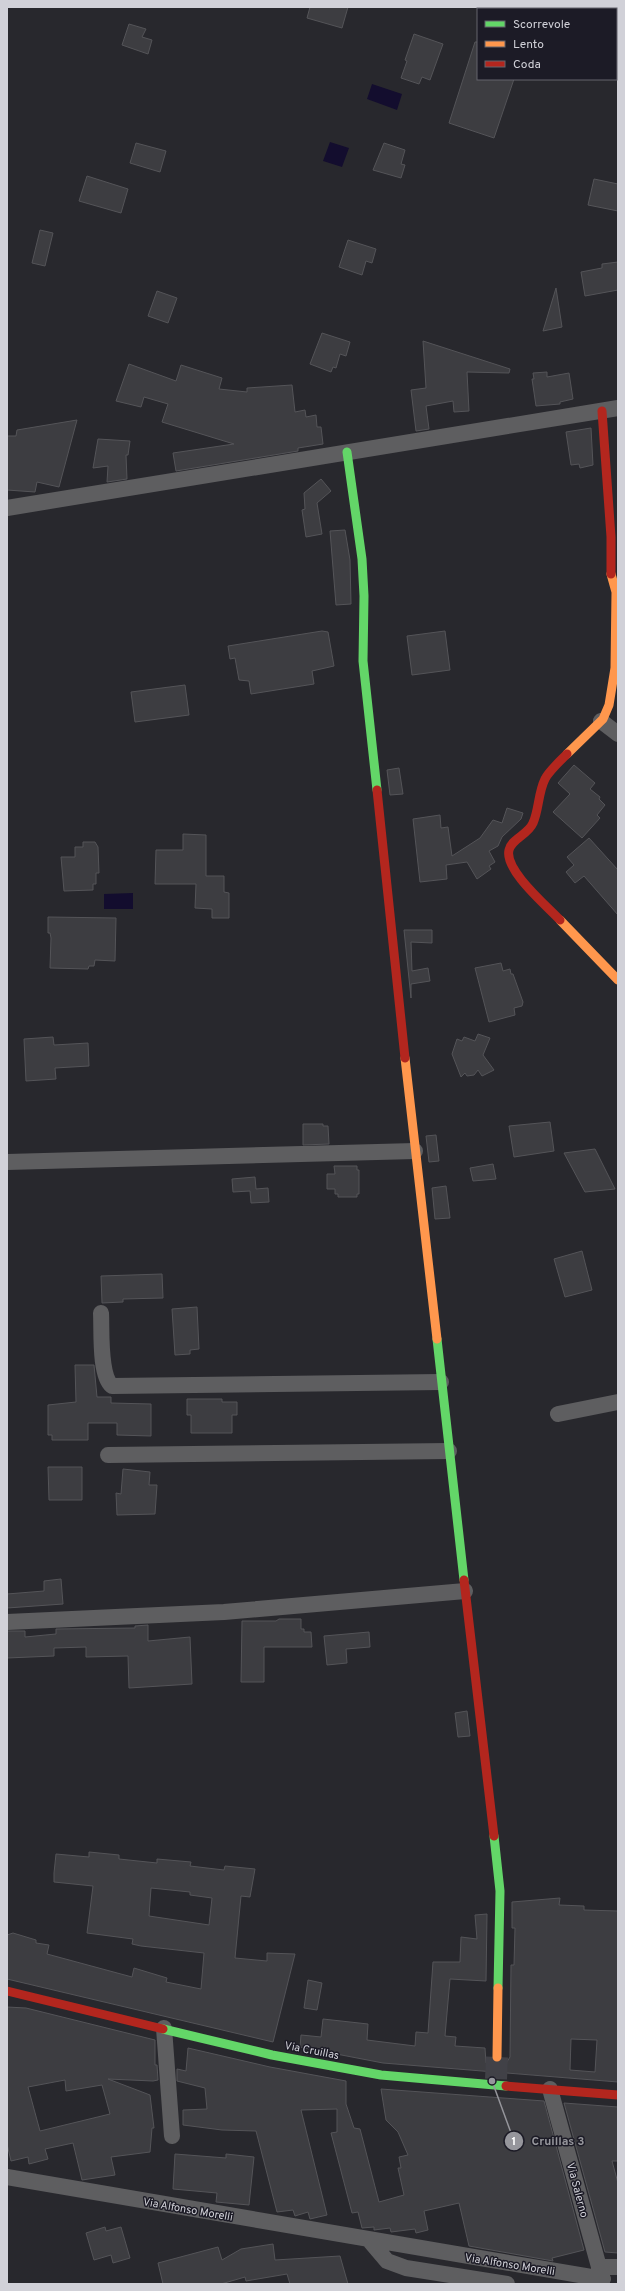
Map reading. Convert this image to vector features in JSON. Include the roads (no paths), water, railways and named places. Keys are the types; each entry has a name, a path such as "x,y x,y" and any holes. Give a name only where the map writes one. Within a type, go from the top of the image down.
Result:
{"street":[{"path":"7,508 610,410 615,542 611,574 616,592 615,668 608,705 601,721 565,756 545,779 533,824 527,833 513,843 509,850 509,858 513,868 524,883 618,980"},
{"path":"347,452 362,559 364,596 362,661 415,1152 500,1891 497,2057"},
{"path":"601,721 618,734"},
{"path":"7,1162 415,1152"},
{"path":"101,1313 104,1368 108,1382 112,1386 441,1382"},
{"path":"558,1414 618,1402"},
{"path":"108,1455 449,1452"},
{"path":"7,1622 224,1612 465,1591"},
{"name":"Via Cruillas","path":"7,1991 272,2055 381,2075 496,2082 550,2089 618,2095"},
{"path":"164,2028 172,2136"},
{"name":"Via Salerno","path":"550,2089 602,2277"},
{"name":"Via Alfonso Morelli","path":"7,2178 370,2241 602,2277 618,2267"},
{"name":"Via Alfonso Morelli","path":"370,2241 387,2261 406,2268 507,2284"}],"tunnel":[{"path":"496,2079 497,2057"}],"place":[{"name":"Cruillas 3","path":"492,2081"}]}
